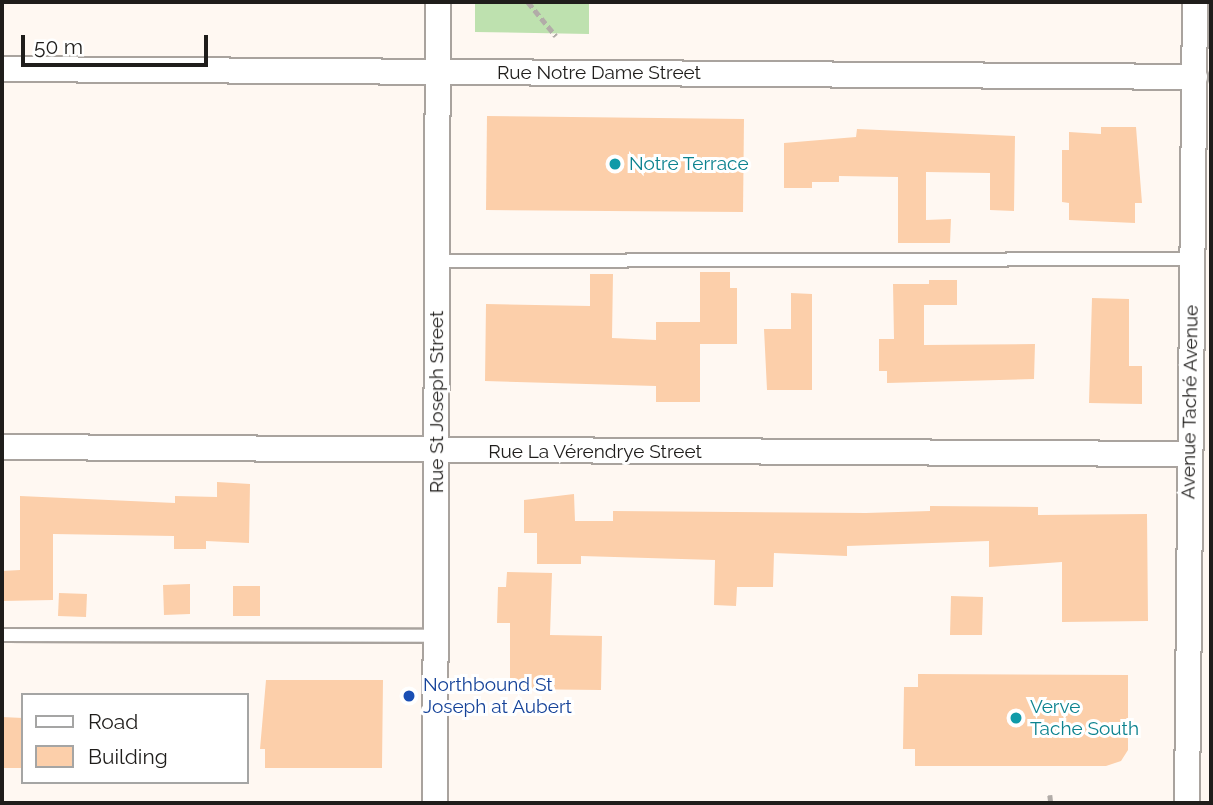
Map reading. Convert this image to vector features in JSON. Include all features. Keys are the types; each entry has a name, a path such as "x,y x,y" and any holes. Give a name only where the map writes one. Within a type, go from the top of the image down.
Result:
{"street":[{"name":"Rue St Joseph Street","path":"435,803 438,2"},
{"name":"Avenue Taché Avenue","path":"1187,803 1195,2"},
{"name":"Rue Notre Dame Street","path":"2,69 1195,77"},
{"name":"Rue La Vérendrye Street","path":"2,447 1189,454"}],"lane":[{"path":"437,261 1191,259"},
{"path":"2,635 436,636"}],"path":[{"path":"528,2 556,36"},
{"path":"1051,795 1051,803"}],"green space":[{"path":"475,2 589,2 589,34 475,32"}],"building":[{"name":"Notre Terrace","path":"487,116 744,119 743,212 486,210"},
{"path":"1101,127 1136,127 1142,203 1135,203 1135,223 1069,220 1069,203 1062,202 1062,150 1069,150 1069,132 1101,134"},
{"path":"857,129 1015,136 1014,211 990,210 990,173 926,172 926,220 951,219 950,243 898,243 898,177 839,176 839,182 812,182 812,188 784,188 784,143 856,137"},
{"path":"700,272 730,272 730,288 737,288 737,344 700,344 700,402 656,402 656,386 485,381 486,304 590,306 590,274 613,274 612,338 656,340 656,322 700,322"},
{"path":"929,280 957,280 957,305 924,305 924,345 1035,344 1034,379 887,383 887,371 879,371 879,339 894,339 893,284 929,284"},
{"path":"791,293 812,294 812,390 767,390 764,329 791,329"},
{"path":"1092,298 1129,299 1129,366 1142,366 1142,404 1089,403"},
{"path":"217,482 250,484 249,543 206,541 206,549 174,549 174,536 53,534 53,600 2,601 2,571 20,570 20,496 175,503 175,496 217,497"},
{"path":"574,494 575,521 613,521 613,511 866,513 930,511 930,506 1038,507 1038,515 1147,514 1148,621 1062,622 1062,562 989,567 989,541 847,546 847,556 774,553 773,587 737,587 736,606 714,605 715,560 581,556 581,564 537,564 537,533 524,533 524,500"},
{"path":"507,572 552,573 550,635 602,636 601,690 510,689 510,623 497,623 498,587 506,587"},
{"path":"190,584 190,614 164,615 163,585"},
{"path":"233,586 260,586 260,616 233,616"},
{"path":"59,593 87,594 86,617 58,616"},
{"path":"951,596 983,597 982,635 950,635"},
{"name":"Verve Tache South","path":"918,674 1128,675 1128,750 1121,761 1106,766 915,766 915,749 903,749 904,687 918,687"},
{"path":"266,680 383,680 382,768 265,768 265,749 260,749"},
{"path":"2,717 21,718 21,768 2,768"}],"place":[{"name":"Notre Terrace","path":"615,164"},
{"name":"Northbound St Joseph at Aubert","path":"409,696"},
{"name":"Verve Tache South","path":"1016,718"}]}
